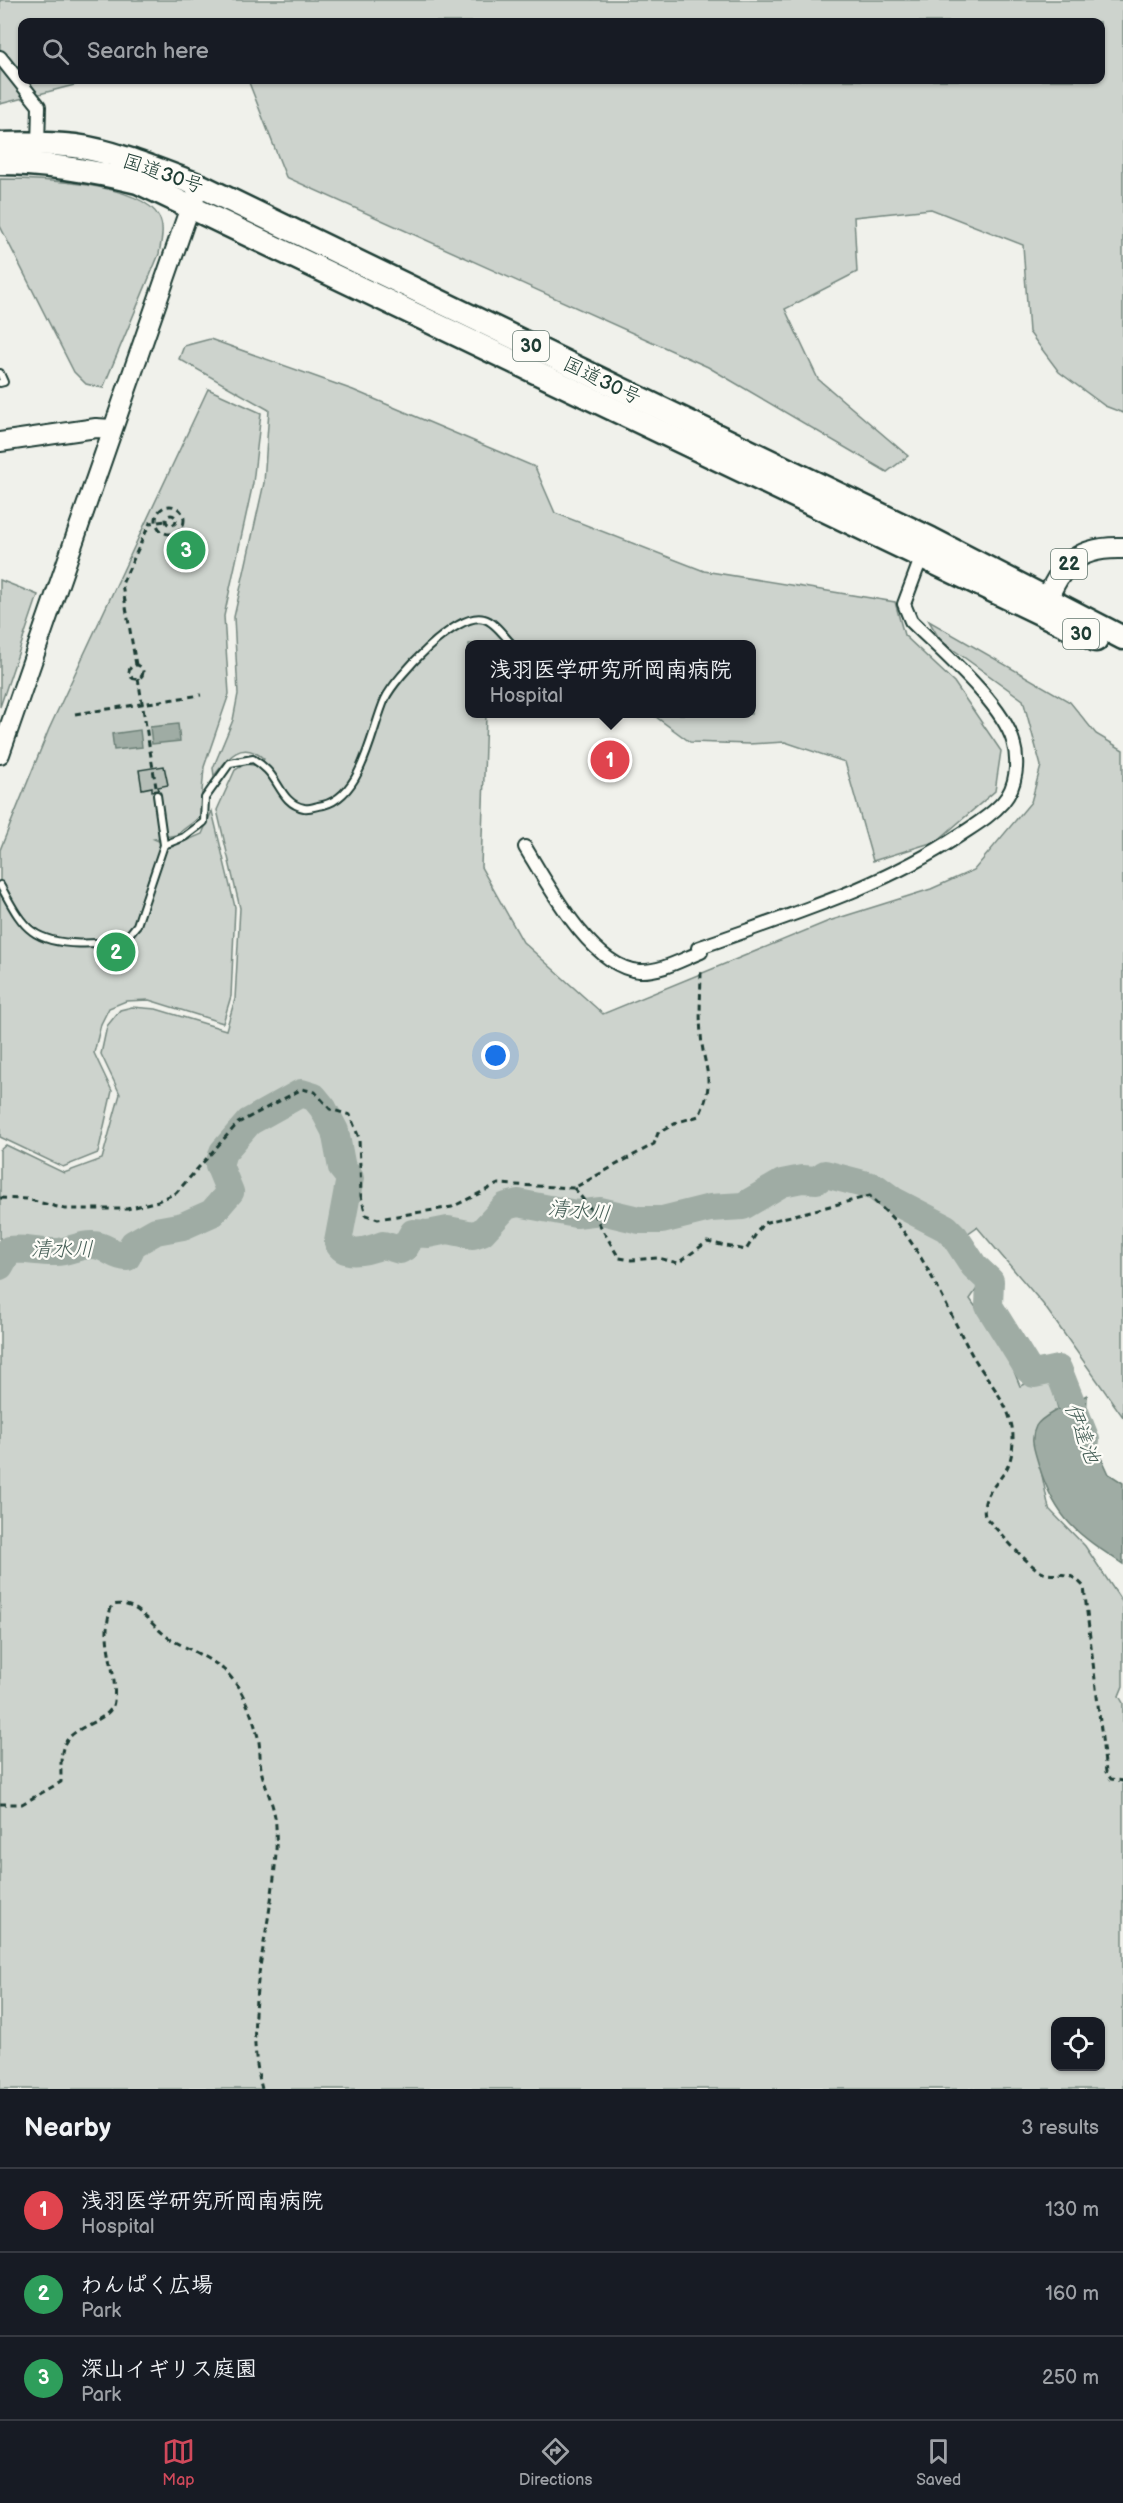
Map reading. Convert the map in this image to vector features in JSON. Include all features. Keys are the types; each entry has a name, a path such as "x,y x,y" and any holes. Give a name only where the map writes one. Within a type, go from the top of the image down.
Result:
{"highway":[{"name":"国道30号","path":"0,144 37,153 87,170 138,182 926,548"},
{"name":"国道30号","path":"0,163 37,153 78,146 141,164 201,186 1043,607 1123,653"},
{"name":"国道30号","path":"1043,607 1123,638"}],"main road":[{"name":"22","path":"1043,607 1058,576 1072,560 1084,552 1123,548"}],"street":[{"path":"0,57 18,80"},
{"path":"21,84 39,106 37,153"},
{"path":"0,754 190,207 201,186"},
{"path":"0,442 96,428 112,429"},
{"path":"525,847 567,917 593,945 618,963 638,971 663,969 701,952 698,948 814,906 889,874 940,849 988,817 1004,800 1014,782 1016,761 1013,741 1002,715 911,621 906,612 904,604 926,548"}],"lane":[{"path":"0,373 4,382 0,383"},
{"path":"164,845 184,837 204,822 205,798 230,763 243,759 253,759 268,771 284,797 304,808 327,805 347,791 359,772 386,698 402,675 446,633 461,622 476,617 487,619 508,640"},
{"path":"0,885 32,932 55,941 80,944 108,941 129,934 137,925 164,845 157,795"}],"path":[{"path":"166,507 180,509 184,518 181,530 173,534 161,530 156,522 158,513 166,507"},
{"path":"135,665 122,584 150,523 166,521"},
{"path":"135,665 141,667 143,672 138,678 157,795"},
{"path":"135,665 130,669 130,673 134,678 138,678"},
{"path":"75,714 201,695"},
{"path":"0,1198 26,1199 65,1209 127,1209 158,1201 176,1193 238,1123 302,1089 315,1092 330,1109 350,1115 359,1138 361,1196 366,1215 378,1219 452,1207 498,1184 574,1188 654,1144 658,1133 668,1127 699,1116 707,1100 708,1071 701,1036 701,952"},
{"path":"574,1188 590,1208 619,1258 631,1260 658,1258 678,1263 708,1242 746,1250 764,1223 870,1196 896,1221 925,1264 972,1355 1003,1402 1010,1421 1013,1436 1012,1454 1005,1471 986,1496 983,1506 986,1517 1038,1570 1077,1578 1084,1587 1106,1772 1111,1779 1123,1781"},
{"path":"0,1804 22,1804 61,1782 63,1746 73,1734 105,1717 115,1703 112,1670 106,1644 108,1617 112,1605 121,1603 132,1605 167,1637 224,1670 245,1699 249,1709 259,1740 262,1773 271,1797 276,1824 276,1856 271,1900 256,1985 254,2048 262,2089"}],"shaded area":[{"path":"0,0 1123,0 1123,413 1105,406 1059,372 1029,332 1023,245 931,209 854,217 857,272 785,309 818,379 908,456 887,472 708,367 286,177 250,84 1105,84 1105,18 18,18 18,84 78,84 0,104"},
{"path":"0,179 61,182 110,190 131,196 148,205 161,221 159,254 103,388 86,384 74,372 0,226"},
{"path":"210,339 353,390 535,467 555,513 704,571 895,602 904,635 954,682 1001,751 995,791 937,841 873,861 845,762 785,742 749,744 690,742 657,718 756,718 756,640 465,640 465,718 486,718 481,867 523,942 603,1014 829,921 931,889 974,870 1031,802 1041,766 1023,700 940,640 929,621 1070,702 1096,734 1123,750 1123,1417 1043,1304 977,1227 957,1241 964,1262 981,1283 970,1299 1005,1349 1020,1386 1049,1376 1062,1423 1039,1461 1049,1509 1085,1546 1123,1603 1123,1686 1119,1696 1123,1703 1123,2089 0,2089 0,1150 6,1145 64,1173 102,1159 120,1094 101,1054 107,1026 120,1010 132,1007 156,1009 226,1030 235,999 240,908 217,810 235,770 245,764 259,766 264,759 256,753 242,751 230,757 214,776 213,768 233,720 238,694 234,617 264,483 269,410 179,359 184,346"},
{"path":"208,389 261,413 253,483 224,616 229,694 204,767 200,817 176,835 154,839 172,847 202,834 212,811 235,907 231,996 223,1023 149,1000 126,1001 109,1008 101,1024 94,1053 112,1091 98,1153 63,1167 0,1137 0,850 49,729"},
{"path":"0,580 38,595 0,707"}],"water":[{"path":"178,724 180,741 152,744 150,727"},
{"path":"140,730 142,747 114,750 112,734"},
{"name":"伊達池","path":"1087,1395 1086,1424 1109,1474 1123,1483 1123,1564 1093,1544 1061,1513 1046,1484 1033,1446 1034,1431 1039,1422"}],"building":[{"path":"164,766 168,785 158,787 159,790 152,791 152,787 142,789 139,770"}],"waterway":[{"name":"清水川","path":"0,1266 9,1250 56,1252 93,1245 127,1257 133,1244 156,1231 183,1226 212,1213 230,1192 219,1165 223,1152 249,1122 301,1093 314,1097 323,1108 335,1131 342,1168 350,1178 338,1242 341,1247 352,1251 383,1245 400,1250 405,1247 413,1233 428,1234 448,1230 473,1235 482,1232 506,1206 518,1203 576,1214 601,1211 639,1220 662,1220 710,1208 743,1206 782,1183 802,1179 817,1180 825,1174 875,1187 894,1201 946,1228 955,1237 974,1266 990,1281 989,1306 1028,1369 1034,1374 1058,1369 1086,1440"}],"place":[{"name":"深山イギリス庭園","path":"186,550"},
{"name":"浅羽医学研究所岡南病院","path":"610,760"},
{"name":"わんぱく広場","path":"116,952"}]}
